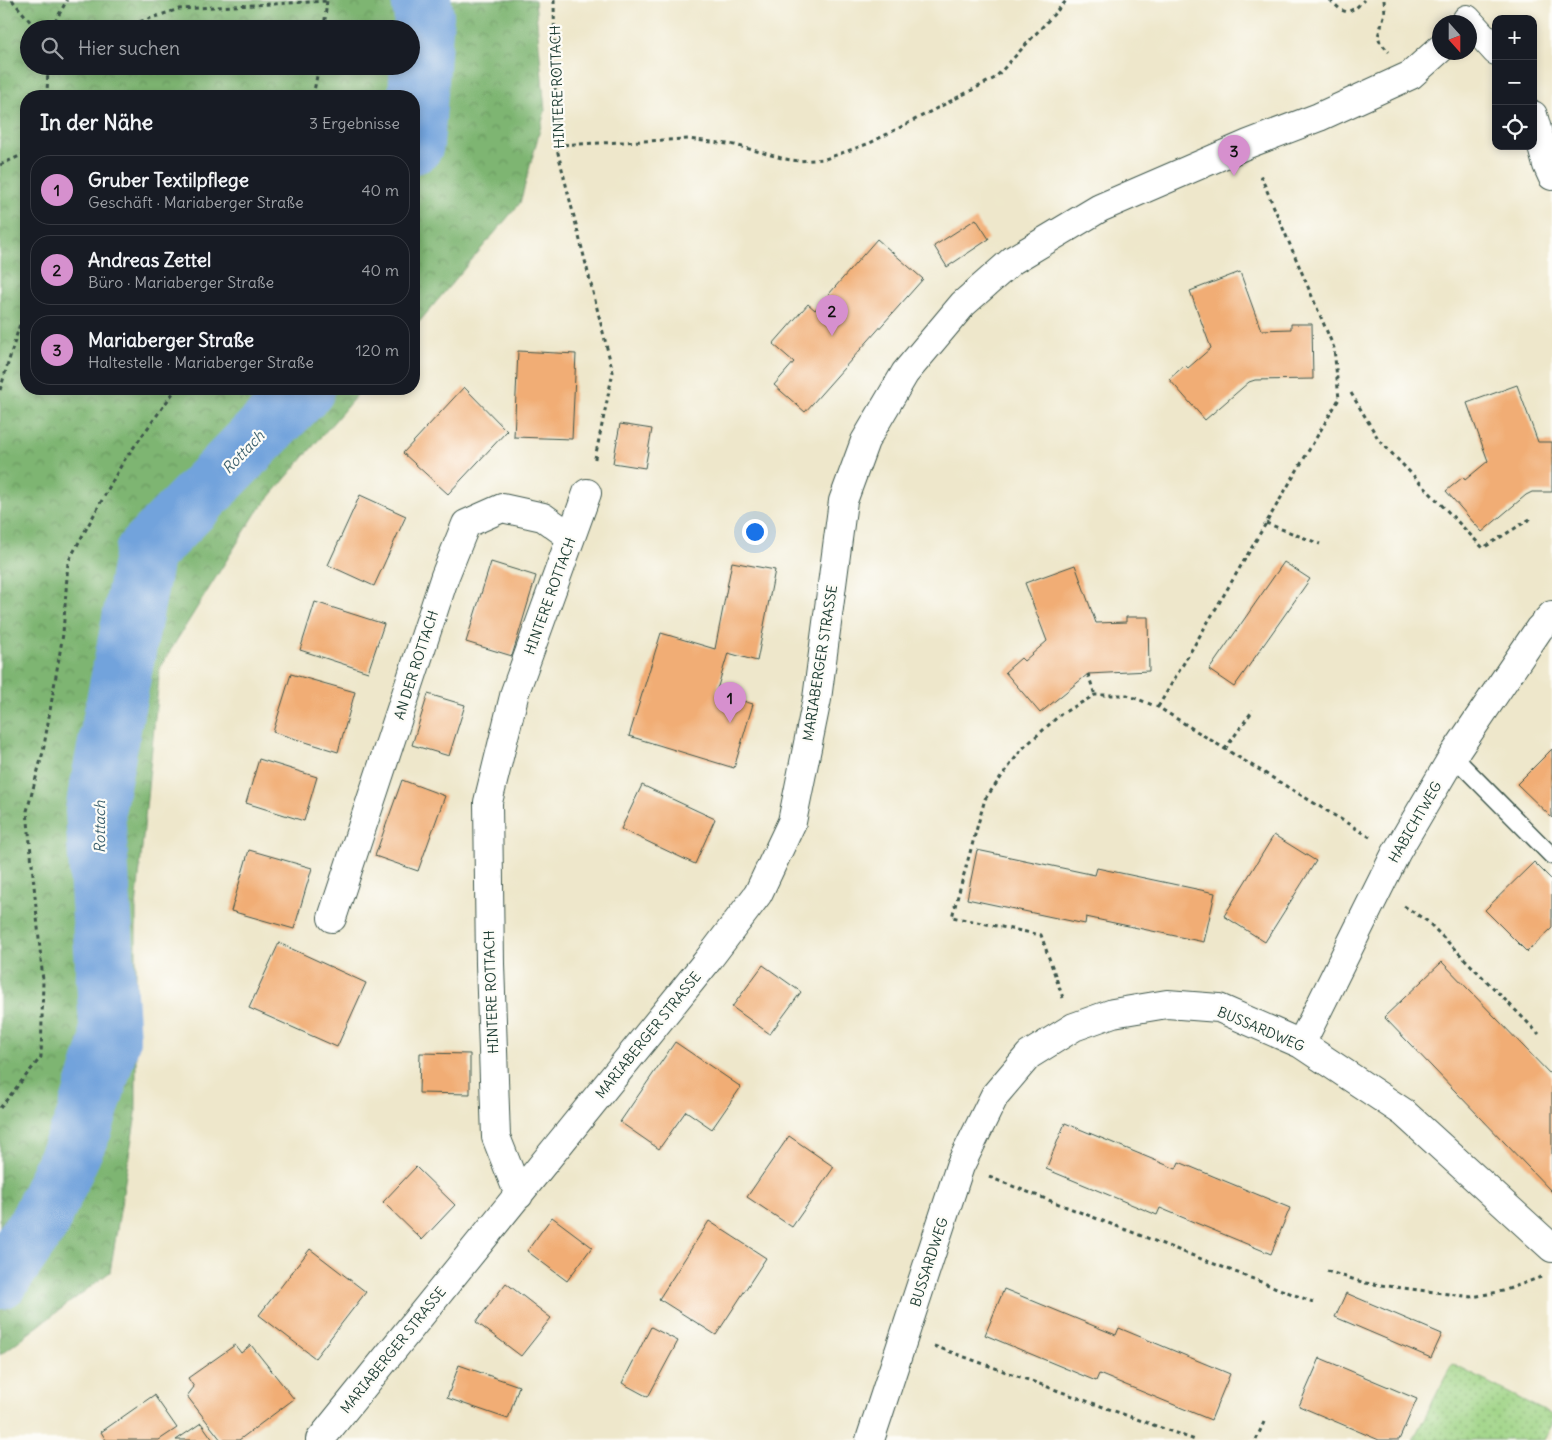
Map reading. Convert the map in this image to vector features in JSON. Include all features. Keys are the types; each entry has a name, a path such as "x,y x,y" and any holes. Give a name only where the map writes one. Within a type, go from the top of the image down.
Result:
{"street":[{"path":"1471,14 1492,45"},
{"name":"MARIABERGER STRASSE","path":"320,1440 708,960 758,894 792,822 817,700 843,501 865,441 905,373 963,304 1013,260 1100,208 1248,144 1319,117 1411,75 1432,56"},
{"path":"1537,129 1552,176"},
{"name":"HINTERE ROTTACH","path":"518,1195 496,1138 490,964 488,802 515,692 588,493"},
{"name":"AN DER ROTTACH","path":"332,918 445,576 466,524 502,508 543,518 571,537"},
{"name":"HABICHTWEG","path":"1301,1044 1396,853 1453,756 1539,629 1552,615"},
{"name":"BUSSARDWEG","path":"870,1440 960,1166 994,1094 1029,1055 1074,1027 1113,1013 1167,1004 1219,1008 1301,1044 1403,1112 1552,1248"}],"lane":[{"path":"1453,756 1552,856"}],"path":[{"path":"12,0 28,20"},
{"path":"56,20 67,0"},
{"path":"145,20 179,9 327,0 325,20"},
{"name":"HINTERE ROTTACH","path":"554,0 556,145 613,372 588,493"},
{"path":"556,145 688,139 735,145 785,159 800,161 825,159 870,143 995,78 1067,0"},
{"path":"1330,0 1341,10 1347,12 1356,8 1364,0"},
{"path":"1384,0 1385,13 1378,36 1380,42 1411,75"},
{"path":"47,90 48,75"},
{"path":"314,90 317,75"},
{"path":"1158,707 1339,399 1334,348 1277,217 1248,144"},
{"path":"0,165 20,157"},
{"path":"0,390 20,324"},
{"path":"1351,393 1379,440 1483,548 1530,519"},
{"path":"0,1108 41,1056 43,981 27,811 43,752 63,634 68,562 123,462 172,395"},
{"path":"1266,523 1320,544"},
{"path":"1088,674 1095,695"},
{"path":"1074,1027 1041,935 952,917 985,799 1022,749 1061,714 1095,695 1127,694 1158,707 1396,853"},
{"path":"1224,749 1252,710"},
{"path":"1378,889 1427,921 1539,1034"},
{"path":"960,1166 1313,1302"},
{"path":"1327,1271 1365,1284 1472,1297 1503,1291 1544,1276"},
{"path":"905,1336 1195,1440"},
{"path":"1256,1440 1264,1422"}],"green space":[{"path":"0,0 535,0 545,111 520,203 420,321 420,90 20,90 20,395 357,395 256,513 160,667 136,908 136,1114 110,1272 0,1355"},
{"path":"1452,1364 1552,1415 1552,1425 1544,1440 1413,1440"}],"building":[{"path":"976,219 989,239 947,267 934,246"},
{"path":"877,239 923,279 805,412 774,385 794,362 773,344 808,304 815,310"},
{"path":"1240,272 1261,330 1291,329 1291,324 1312,324 1313,379 1255,380 1249,382 1205,420 1169,379 1185,365 1188,368 1211,348 1190,291"},
{"path":"518,351 576,354 572,439 514,437"},
{"path":"1517,385 1538,442 1552,442 1552,492 1532,492 1526,495 1482,532 1446,491 1463,477 1465,480 1488,461 1467,403"},
{"path":"464,387 507,431 448,494 403,453"},
{"path":"620,424 652,429 645,468 613,463"},
{"path":"360,495 406,516 374,586 328,565"},
{"path":"491,562 536,576 512,656 466,642"},
{"path":"732,562 775,570 757,661 728,653 716,693 753,704 734,768 629,736 661,633 715,649"},
{"path":"1284,562 1310,579 1234,687 1209,670"},
{"path":"1075,565 1096,623 1126,622 1126,617 1148,617 1149,671 1088,674 1040,713 1005,672 1021,658 1024,661 1047,641 1025,583"},
{"path":"315,602 384,624 368,672 300,650"},
{"path":"291,674 355,692 338,752 273,732"},
{"path":"428,694 465,705 449,756 412,745"},
{"path":"1552,749 1552,818 1517,784"},
{"path":"259,759 317,777 304,821 246,803"},
{"path":"402,780 445,796 418,871 375,856"},
{"path":"642,785 715,819 695,864 621,829"},
{"path":"1274,835 1316,861 1265,942 1224,916"},
{"path":"249,850 312,868 294,929 231,911"},
{"path":"977,850 1095,875 1097,868 1215,893 1204,942 1086,917 1085,924 967,899"},
{"path":"1534,862 1552,880 1552,928 1527,952 1485,910"},
{"path":"279,943 366,983 337,1047 249,1008"},
{"path":"1442,962 1552,1076 1552,1192 1384,1017"},
{"path":"763,965 801,992 770,1034 732,1007"},
{"path":"675,1042 741,1087 712,1129 686,1111 659,1149 620,1122"},
{"path":"420,1053 470,1054 470,1094 419,1093"},
{"path":"1065,1123 1176,1169 1179,1162 1290,1208 1271,1254 1160,1208 1157,1215 1046,1169"},
{"path":"789,1136 834,1167 792,1227 747,1197"},
{"path":"416,1167 455,1205 422,1240 383,1202"},
{"path":"552,1217 592,1247 567,1281 527,1251"},
{"path":"709,1221 766,1258 716,1335 659,1299"},
{"path":"310,1249 366,1292 315,1358 259,1315"},
{"path":"506,1283 551,1318 521,1356 476,1322"},
{"path":"1004,1289 1116,1335 1119,1328 1230,1374 1211,1420 1099,1374 1096,1381 985,1335"},
{"path":"1346,1293 1442,1334 1431,1358 1335,1317"},
{"path":"651,1327 678,1341 648,1397 622,1383"},
{"path":"235,1345 241,1353 251,1345 294,1399 239,1440 221,1440 187,1396 194,1387 188,1378"},
{"path":"1320,1358 1417,1399 1399,1440 1379,1440 1299,1406"},
{"path":"459,1365 519,1386 508,1419 447,1398"},
{"path":"154,1395 177,1428 159,1440 106,1440 101,1432"},
{"path":"201,1423 213,1440 176,1440"}],"waterway":[{"name":"Rottach","path":"420,67 424,16 421,0"},
{"name":"Rottach","path":"418,90 419,75"},
{"name":"Rottach","path":"0,1279 40,1221 84,1124 110,1040 95,811 145,552 299,395"}],"place":[{"name":"Mariaberger Straße","path":"1234,176"},
{"name":"Andreas Zettel","path":"832,336"},
{"name":"Gruber Textilpflege","path":"730,723"}]}
